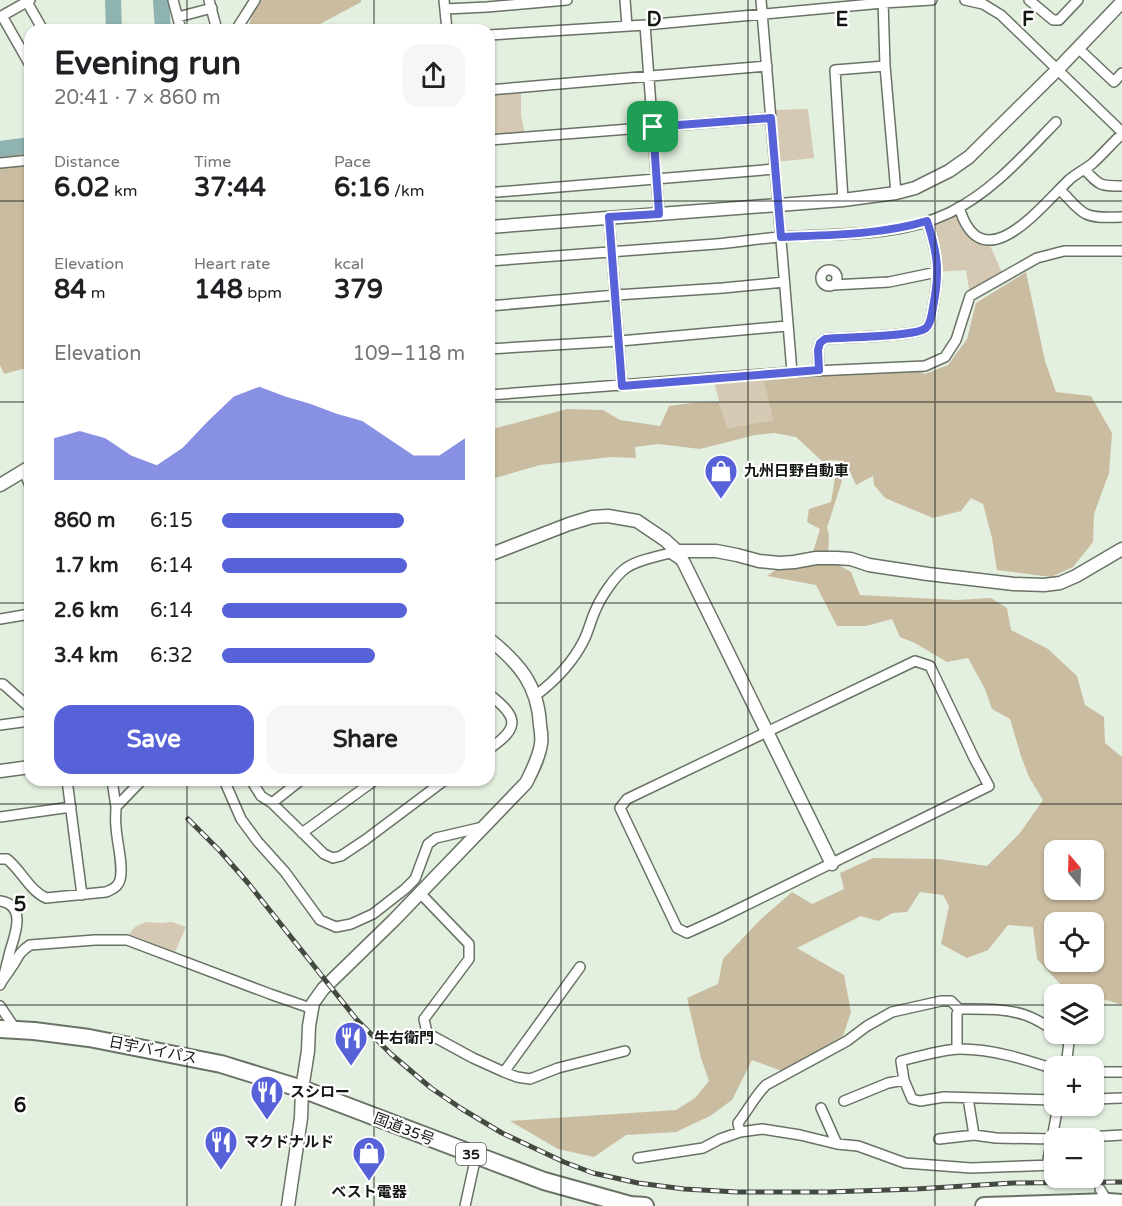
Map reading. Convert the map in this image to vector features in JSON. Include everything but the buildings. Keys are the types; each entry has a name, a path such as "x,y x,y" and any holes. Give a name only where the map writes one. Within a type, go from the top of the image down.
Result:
{"highway":[{"name":"日宇バイパス","path":"8,1030 89,1038 221,1064 302,1089"},
{"name":"国道35号","path":"302,1089 544,1181 630,1205 643,1206"},
{"path":"984,1206 1110,1200"}],"street":[{"path":"173,0 180,24"},
{"path":"240,24 255,0"},
{"path":"446,24 444,4 487,8 567,0"},
{"path":"625,0 627,26"},
{"path":"761,0 792,372"},
{"path":"495,35 645,25 883,2 932,0"},
{"path":"959,207 970,232 979,239 988,241 1001,238 1016,230 1038,212 1072,177 1095,162 1122,133 1001,15 983,4 965,0"},
{"path":"1029,0 1053,20 1059,20 1078,0"},
{"path":"24,55 1,17 28,1 40,24"},
{"path":"883,2 885,66 896,193"},
{"path":"495,226 843,200 896,193 915,188 949,171 969,157 1122,2"},
{"path":"178,17 211,4 216,24"},
{"path":"645,25 659,214"},
{"path":"1078,48 1114,82 1122,73"},
{"path":"495,89 767,66"},
{"path":"843,200 835,70 885,66"},
{"path":"495,140 771,118"},
{"path":"495,261 895,229 948,213 990,187 1014,167 1056,122"},
{"path":"0,164 24,161"},
{"path":"495,192 775,169"},
{"path":"1085,170 1098,184 1122,186"},
{"path":"1060,190 1086,214 1096,217 1122,217"},
{"path":"609,217 622,386"},
{"path":"819,370 818,350 820,343 825,339 888,336 917,332 926,328 931,319 938,282 935,244 927,221"},
{"path":"495,395 819,370 926,366 945,357 956,340 970,296 1037,258 1064,250 1122,251"},
{"path":"833,285 889,282 937,272"},
{"path":"495,305 784,282"},
{"path":"495,350 787,326"},
{"path":"0,485 24,471"},
{"path":"495,553 569,524 592,517 608,516 637,521 677,551 832,864"},
{"path":"677,551 716,551 779,563 816,558 837,558 928,574 1014,584 1044,585 1076,576 1122,549"},
{"path":"535,696 551,684 572,660 584,640 596,608 618,574 649,558 670,553 684,563"},
{"path":"0,619 24,615"},
{"path":"288,1206 314,1003 323,989 485,827 525,783 535,765 541,743 540,716 535,696 520,667 495,644"},
{"path":"915,661 930,666 936,675 989,786 687,933 677,928 620,808 627,800 767,733 915,661"},
{"path":"1,683 24,703"},
{"path":"495,699 507,709 512,726 507,735 495,744"},
{"path":"0,725 24,722"},
{"path":"0,771 24,768"},
{"path":"68,786 82,895"},
{"path":"0,860 7,858 40,896 46,898 106,892 117,885 121,871 113,786"},
{"path":"116,807 136,786"},
{"path":"227,786 241,819 258,842 285,872 320,920 336,927 351,924 373,914 405,889 416,879 428,844 436,838 485,827"},
{"path":"255,786 261,796 272,803 324,854 333,858 341,856 437,786"},
{"path":"272,803 293,786"},
{"path":"302,833 367,786"},
{"path":"0,817 71,807"},
{"path":"420,893 469,945 469,959 424,1019 427,1033 504,1072 530,1079 558,1068 625,1051"},
{"path":"0,901 11,905 17,921 16,933 2,982"},
{"path":"2,982 16,958 30,945 127,940 312,1009"},
{"path":"504,1072 580,967"},
{"path":"740,1132 738,1123 758,1092 766,1084 847,1041 892,1012 941,1001 951,1002 959,1010 983,1009 1027,1015 1044,1024"},
{"path":"0,1006 8,1030"},
{"path":"957,1049 959,1010"},
{"path":"1044,1067 1019,1058 957,1049 901,1061 904,1080 912,1099 920,1101 944,1096 1044,1100"},
{"path":"1104,1072 1122,1072"},
{"path":"844,1101 888,1083 904,1080"},
{"path":"968,1098 974,1135"},
{"path":"1104,1099 1122,1098"},
{"path":"820,1108 837,1144"},
{"path":"638,1158 703,1148 740,1132 762,1129 858,1146 905,1163 970,1168 1044,1165"},
{"path":"939,1139 974,1135 1044,1140"},
{"path":"1104,1137 1122,1136"},
{"path":"465,1206 476,1156"}],"shaded area":[{"path":"258,0 361,0 320,24 249,24"},
{"path":"521,90 521,115 525,134 495,136 495,92"},
{"path":"808,109 814,158 775,162 771,110"},
{"path":"24,153 24,369 4,374 0,365 0,154"},
{"path":"959,207 962,215 988,241 1004,277 970,296 966,270 937,272 927,221"},
{"path":"1026,272 1045,361 1056,392 1091,396 1112,433 1109,473 1094,514 1093,542 1073,567 1051,577 997,570 983,504 971,498 961,511 933,518 885,498 874,485 873,476 856,485 847,465 827,528 828,559 851,572 860,595 957,600 991,598 1007,608 1011,630 1048,649 1077,676 1085,705 1104,717 1105,743 1122,757 1122,1005 1104,999 1104,984 1060,984 1049,972 1104,972 1104,912 1044,912 1044,967 1037,959 1033,927 1008,925 988,950 967,958 941,944 949,906 943,895 920,892 907,912 893,913 878,921 861,916 797,948 844,975 851,1012 843,1036 782,1071 752,1060 732,1100 710,1116 676,1132 626,1135 594,1157 558,1149 510,1121 676,1110 695,1098 709,1081 701,1058 687,998 718,984 723,959 759,921 792,892 812,904 844,889 840,873 873,858 939,859 987,866 1020,833 1043,800 1029,777 1010,719 992,709 985,689 968,658 947,662 900,637 892,619 866,626 837,626 816,585 767,576 777,569 809,565 820,529 807,522 809,509 831,502 838,460 822,461 796,437 774,433 755,435 700,449 658,444 635,447 636,458 611,457 540,465 495,478 495,428 567,409 603,410 620,420 660,426 669,406 719,402 727,428 773,420 764,380 911,367 925,374 948,365 967,339 976,303"},
{"path":"763,374 773,420 726,428 713,378"},
{"path":"146,922 172,922 186,927 175,952 129,934 135,927"}],"waterway":[{"path":"113,0 114,24"},
{"path":"161,0 163,24"},
{"path":"0,149 24,146"}],"railway":[{"path":"188,819 248,883 357,1020 391,1054 431,1088 462,1109 502,1133 564,1162 593,1173 638,1183 684,1189 737,1192 828,1192 1013,1183 1122,1182"}],"place":[{"name":"九州日野自動車","path":"721,500"},
{"name":"牛右衛門","path":"351,1067"},
{"name":"スシロー","path":"267,1121"},
{"name":"マクドナルド","path":"221,1171"},
{"name":"ベスト電器","path":"369,1182"}],"route":[{"path":"771,118 781,237 854,234 895,229 927,221 935,244 938,282 931,319 926,328 917,332 888,336 825,339 820,343 818,350 819,370 622,386 609,217 659,214 653,127 771,118"}]}
